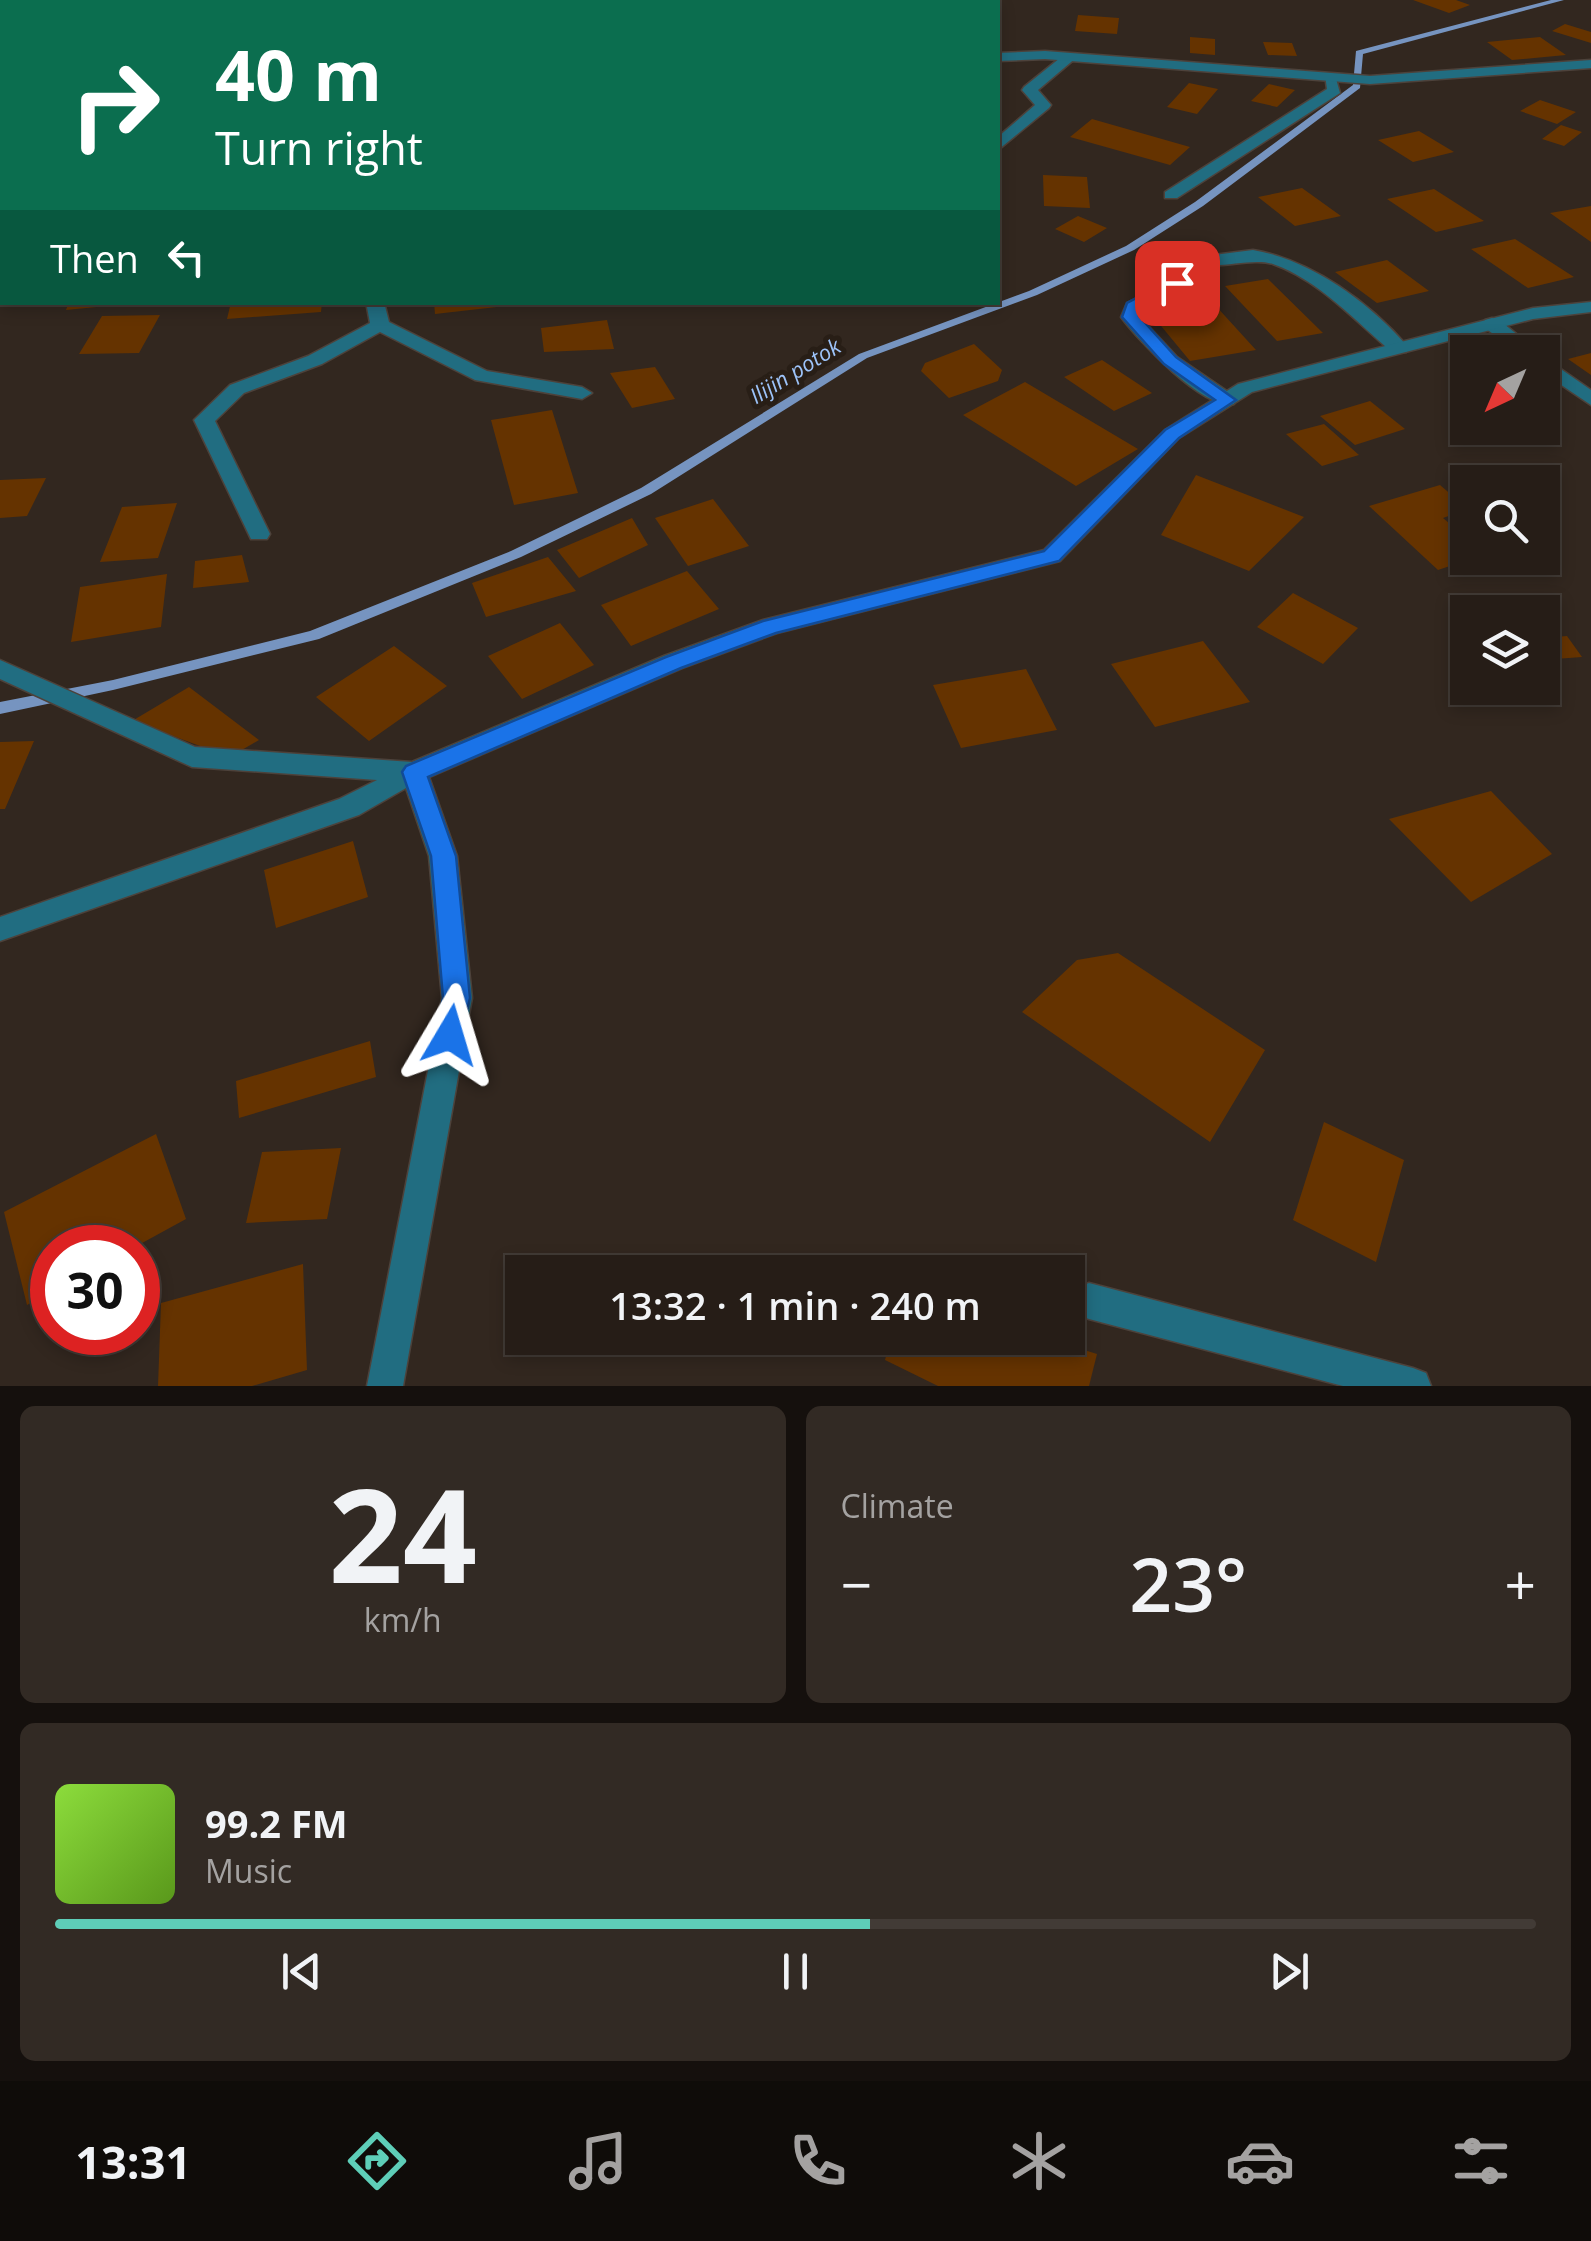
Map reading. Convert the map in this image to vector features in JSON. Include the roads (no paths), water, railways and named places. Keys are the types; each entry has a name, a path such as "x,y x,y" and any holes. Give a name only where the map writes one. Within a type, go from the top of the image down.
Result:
{"street":[{"path":"1000,143 1044,105 1029,90 1070,56"},
{"path":"1000,58 1070,56 1370,80 1591,64"},
{"path":"1171,195 1335,90 1332,78"},
{"path":"1206,261 1254,256 1307,274 1399,348"},
{"path":"1177,283 1133,306 1130,317 1170,361 1227,400"},
{"path":"376,305 380,325"},
{"path":"0,929 350,807 414,772 674,662 771,626 1052,556 1172,434 1245,388 1492,324 1591,306"},
{"path":"1492,324 1507,335"},
{"path":"380,325 482,376 582,393"},
{"path":"258,534 204,420 238,388 315,360 380,325"},
{"path":"1560,375 1591,398"},
{"path":"0,669 192,758 414,772"},
{"path":"385,1386 456,998 443,856 414,772"},
{"path":"1090,1302 1413,1386"}],"waterway":[{"name":"Ilijin potok","path":"0,708 113,685 314,635 516,554 646,491 863,356 1033,293 1130,248 1199,204 1357,86 1359,53 1560,0"}]}
